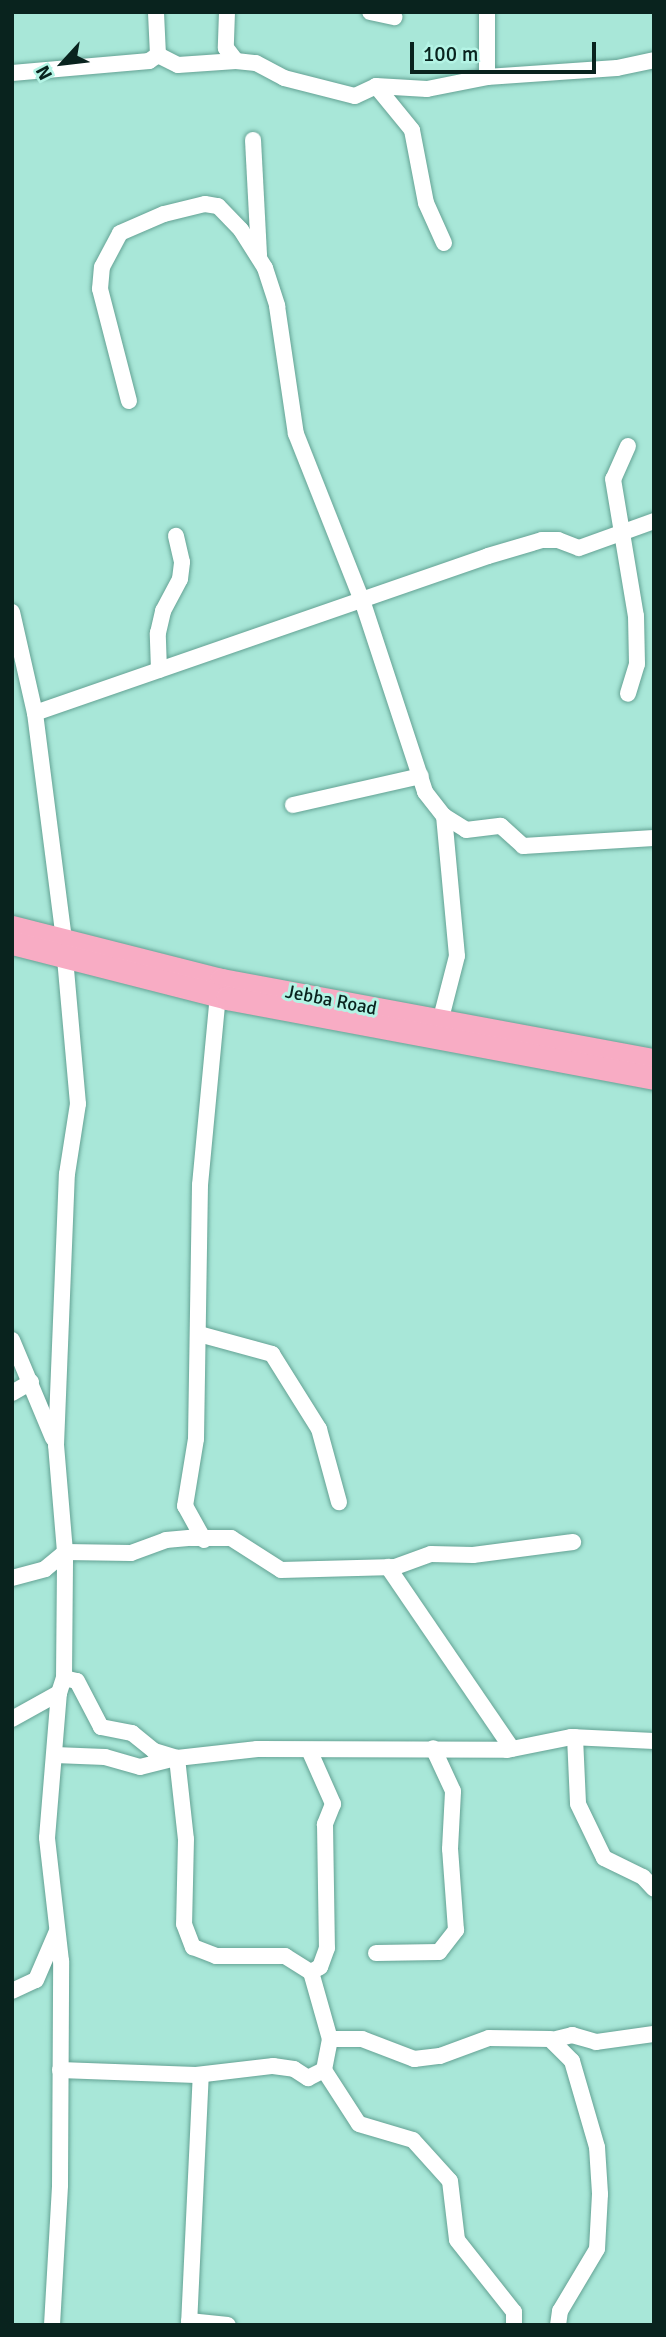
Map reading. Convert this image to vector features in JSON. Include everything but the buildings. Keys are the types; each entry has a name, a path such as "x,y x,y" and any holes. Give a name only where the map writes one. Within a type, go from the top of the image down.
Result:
{"highway":[{"name":"Jebba Road","path":"12,927 64,948 440,1022 654,1060"},
{"path":"12,943 64,948 218,995 654,1078"}],"street":[{"path":"156,12 158,55"},
{"path":"227,12 226,48 236,61"},
{"path":"370,12 394,17"},
{"path":"487,12 487,78"},
{"path":"158,55 178,65 256,62 284,78 355,96 376,86 427,89 487,78 617,68 654,60"},
{"path":"12,73 149,61 158,55"},
{"path":"376,86 412,130 426,203 444,243"},
{"path":"253,140 259,258 277,306 296,434 363,603 425,792 443,816 466,830 501,826 523,846 654,838"},
{"path":"129,401 100,289 102,267 120,233 164,214 205,204 218,206 259,258"},
{"path":"628,446 613,480 620,534 630,566 636,616 636,664 628,694"},
{"path":"35,713 542,540 558,540 579,548 654,521"},
{"path":"159,670 158,633 163,611 180,579 176,536"},
{"path":"12,612 35,713 64,948 78,1104 67,1174 56,1445 65,1552 61,1686 47,1838 58,1929 60,2070 60,2185 52,2325"},
{"path":"293,805 421,776"},
{"path":"440,1022 457,956 443,816"},
{"path":"204,1539 185,1506 195,1438 200,1185 218,995"},
{"path":"199,1334 272,1354 319,1429 339,1502"},
{"path":"12,1340 56,1445"},
{"path":"12,1393 31,1382"},
{"path":"12,1577 45,1569 65,1552 131,1553 166,1540 231,1538 281,1570 388,1567 431,1553 473,1555 573,1542"},
{"path":"388,1567 512,1749"},
{"path":"12,1719 61,1686 78,1681 101,1727 132,1733 154,1751 177,1758"},
{"path":"55,1755 105,1757 140,1767 177,1758 257,1749 310,1752 433,1748 512,1749 575,1737 654,1741"},
{"path":"575,1737 578,1804 604,1858 650,1878"},
{"path":"376,1952 439,1952 456,1930 450,1849 453,1791 433,1748"},
{"path":"310,1752 333,1804 325,1824 327,1948 320,1967 311,1972"},
{"path":"177,1758 186,1839 184,1924 193,1947 216,1956 285,1956 311,1972 330,2039 324,2070 359,2124 413,2140 450,2181 457,2240 514,2312 514,2325"},
{"path":"12,1991 36,1980 58,1929"},
{"path":"330,2039 362,2039 414,2059 440,2056 489,2038 552,2040 572,2035 596,2042 654,2034"},
{"path":"552,2040 572,2061 597,2147 600,2194 597,2249 560,2311 558,2325"},
{"path":"60,2070 201,2075 273,2066 293,2068 308,2078 324,2070"},
{"path":"201,2075 189,2323 228,2325"}]}
